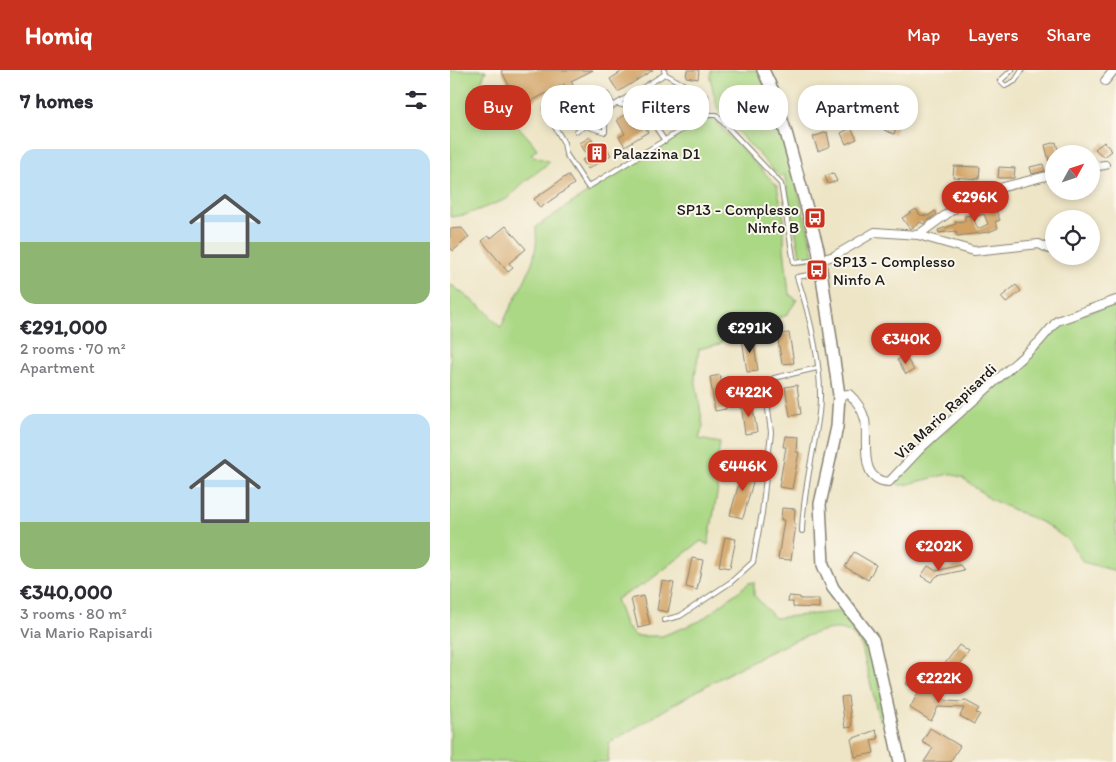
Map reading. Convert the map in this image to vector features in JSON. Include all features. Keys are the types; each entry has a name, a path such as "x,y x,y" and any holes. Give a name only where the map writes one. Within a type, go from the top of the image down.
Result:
{"main road":[{"path":"763,70 772,89 787,136 820,260 839,395 837,427 820,504 823,565 833,588 873,640 880,662 900,762"}],"street":[{"path":"1104,81 1114,70"},
{"path":"1100,166 1105,165"},
{"path":"918,235 958,206 961,198 1045,176"},
{"path":"820,260 834,256 875,232 918,235 974,250 1039,244 1045,247"},
{"name":"Via Mario Rapisardi","path":"839,395 849,394 859,403 865,422 868,467 873,475 882,482 889,482 923,446 1039,342 1057,321 1116,300"}],"lane":[{"path":"1012,70 1000,81 1005,86 1015,81 1022,70"},
{"path":"648,85 665,72 686,85"},
{"path":"613,106 623,101"},
{"path":"618,104 623,105"},
{"path":"556,130 564,143 566,154 588,187 706,115 716,115 781,184 794,263 820,260"},
{"path":"658,130 665,141"},
{"path":"802,531 807,472 819,411 818,368 810,316 797,277 822,273"},
{"path":"732,390 765,386 774,378 818,368"},
{"path":"664,620 680,616 731,582 753,562 762,513 771,432 765,386"}],"green space":[{"path":"450,70 486,70 481,85 465,85 465,130 522,130 537,149 531,155 550,162 523,183 507,199 465,215 450,217"},
{"path":"711,70 757,70 764,85 719,85 719,112 710,78"},
{"path":"709,119 713,119 719,125 719,130 724,130 777,186 784,219 784,248 789,294 797,300 786,316 757,322 759,329 727,334 720,344 699,349 695,377 703,426 699,439 720,443 714,482 719,483 708,545 701,541 646,583 616,599 626,627 636,636 662,636 700,621 749,583 754,582 754,595 775,618 845,611 867,637 888,718 879,720 862,647 852,635 839,629 819,632 791,642 759,657 689,696 609,743 608,762 450,762 450,284 485,310 501,328 526,278 534,257 536,227 624,168 688,130 709,130"},
{"path":"736,130 781,130 814,254 810,259 801,260 784,174 780,177"},
{"path":"1116,304 1116,571 1083,562 1068,540 1045,524 990,499 963,478 951,474 905,485 899,485 896,482 935,441 1060,324 1068,319"}],"building":[{"path":"501,70 593,70 571,81 573,85 541,85 541,96 531,101 531,85 509,85"},
{"path":"624,70 653,70 629,85 623,85 623,89 618,92 610,79"},
{"path":"687,70 699,70 698,79 686,77"},
{"path":"623,116 623,130 647,130 648,132 625,146 619,137 625,134 617,120"},
{"path":"852,130 857,139 846,144 841,133"},
{"path":"884,130 896,130 894,134"},
{"path":"827,132 830,146 818,151 813,137"},
{"name":"Palazzina D1","path":"590,137 598,150 605,146 611,155 588,169 582,160 588,157 580,143"},
{"path":"1056,142 1057,145 1045,145"},
{"path":"1104,142 1112,151 1104,157 1100,153 1100,145"},
{"path":"1043,164 1045,171 1032,174 1030,167"},
{"path":"954,166 980,167 979,179 953,177"},
{"path":"999,167 1015,168 1014,178 998,178"},
{"path":"833,173 837,181 828,184 825,176"},
{"path":"568,175 574,184 540,208 534,199"},
{"path":"991,204 993,209 995,208 1000,220 995,222 998,228 989,232 957,236 956,231 939,233 938,230 956,224 955,222 965,221 965,216 972,215 978,229 988,224 984,214 978,216 976,210"},
{"path":"916,209 920,215 928,216 935,211 937,214 923,224 921,222 910,229 902,218"},
{"path":"506,226 526,249 509,263 513,268 508,272 482,241 488,236 491,238"},
{"path":"462,228 469,237 453,251 450,247 450,229"},
{"path":"1016,285 1021,291 1006,303 1001,297"},
{"path":"789,333 794,363 782,364 777,334"},
{"path":"753,337 758,371 747,372 742,338"},
{"path":"905,356 914,370 906,374 897,360"},
{"path":"720,375 726,409 715,411 710,377"},
{"path":"797,385 801,414 790,416 785,387"},
{"path":"752,403 757,432 745,434 741,404"},
{"path":"785,436 797,437 796,452 799,452 792,489 779,487 786,447 783,447"},
{"path":"741,464 753,467 750,481 753,482 743,518 730,515 741,476 738,476"},
{"path":"782,508 795,509 794,524 796,524 791,560 778,559 784,520 781,520"},
{"path":"725,537 736,539 730,568 719,566"},
{"path":"854,552 876,565 868,580 845,567"},
{"path":"692,558 703,560 697,590 686,587"},
{"path":"960,565 964,570 937,576 931,582 921,576 928,566 936,571"},
{"path":"662,581 674,583 668,612 657,610"},
{"path":"643,596 650,625 638,628 631,599"},
{"path":"789,596 800,597 800,599 819,599 819,608 793,607 793,602 788,602"},
{"path":"959,645 969,652 954,672 944,665"},
{"path":"909,678 947,701 962,702 964,700 979,708 976,713 980,714 974,724 960,716 964,708 938,707 931,721 910,708 919,691 906,684"},
{"path":"848,696 852,727 845,728 841,697"},
{"path":"930,728 960,746 950,762 924,762 933,748 922,742"},
{"path":"876,730 878,739 871,740 874,753 855,757 851,739"}],"place":[{"name":"Palazzina D1","path":"597,153"},
{"name":"SP13 - Complesso Ninfo B","path":"815,218"},
{"name":"SP13 - Complesso Ninfo A","path":"817,270"}]}
